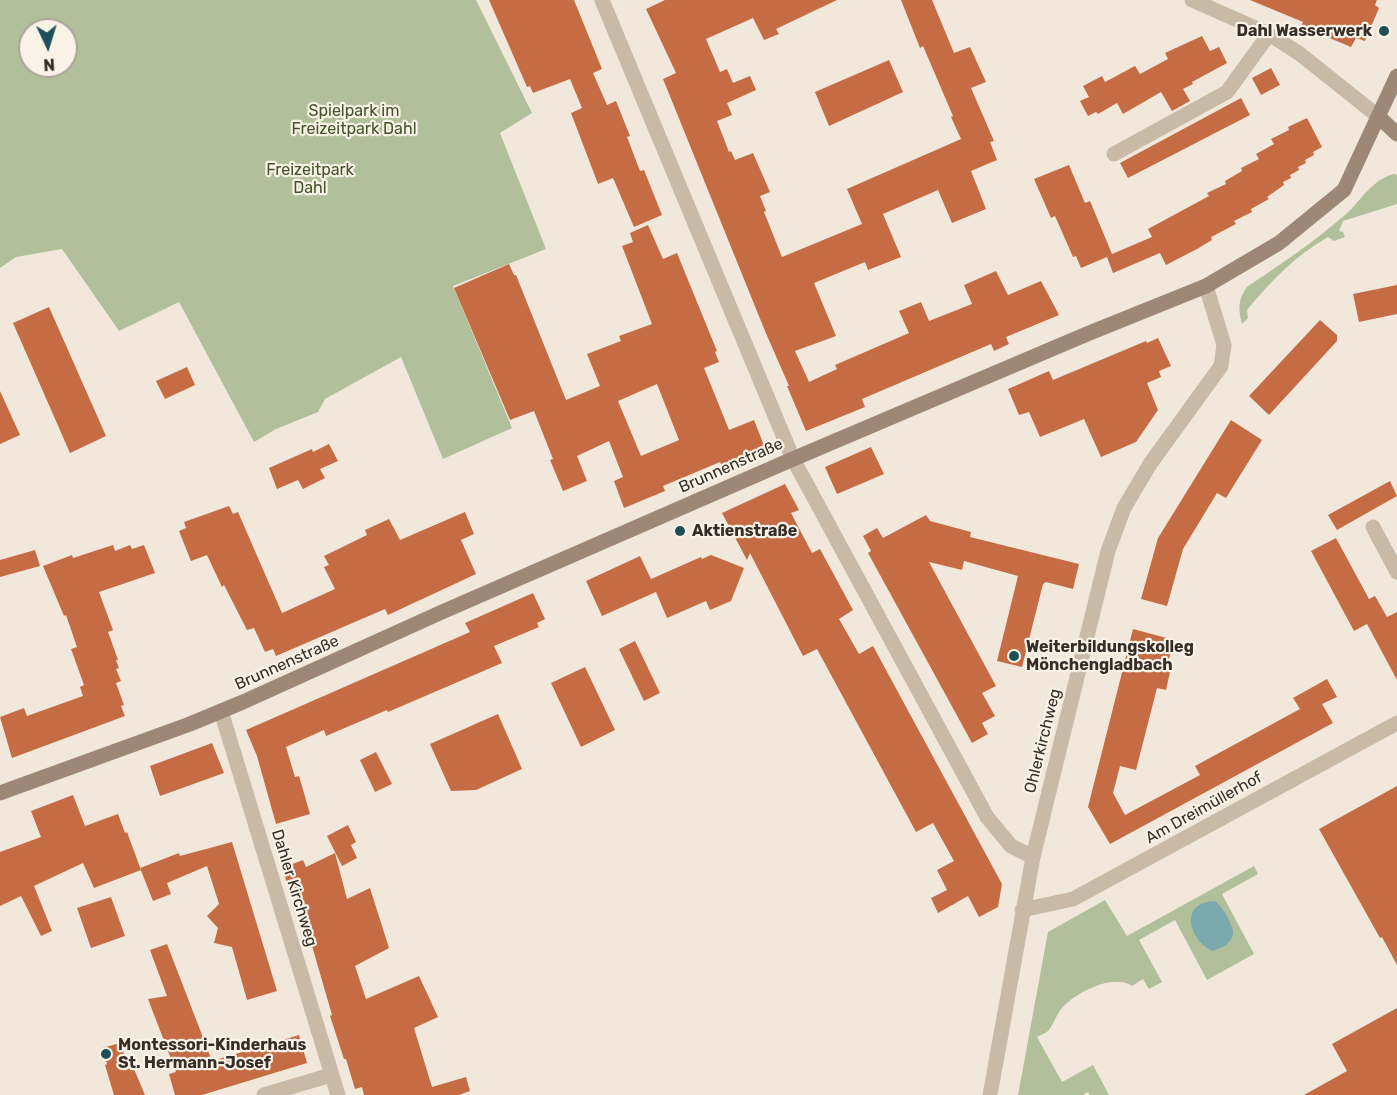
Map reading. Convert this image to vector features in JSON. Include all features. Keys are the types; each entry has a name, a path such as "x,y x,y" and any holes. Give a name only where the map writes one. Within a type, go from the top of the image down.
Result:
{"street":[{"path":"1192,0 1269,34 1300,54 1397,134"},
{"path":"604,1 793,459 987,817 1011,846 1032,857"},
{"path":"1114,154 1227,92 1269,34"},
{"name":"Brunnenstraße","path":"0,793 221,711 793,459 1206,286 1279,243 1344,190 1397,76"},
{"name":"Ohlerkirchweg","path":"990,1095 1032,857 1108,551 1124,508 1150,464 1221,366 1224,345 1206,286"},
{"path":"1373,527 1397,572"},
{"name":"Dahler Kirchweg","path":"221,711 338,1095"},
{"name":"Am Dreimüllerhof","path":"1022,910 1073,899 1397,723"},
{"path":"264,1095 331,1075"}],"green space":[{"name":"Freizeitpark Dahl","path":"0,0 476,0 532,113 500,133 546,249 453,286 512,428 443,459 401,357 325,399 318,412 276,429 254,442 179,302 119,331 62,249 16,257 0,268"},
{"path":"1394,174 1397,175 1397,204 1343,221 1339,231 1343,232 1345,237 1334,241 1328,237 1294,261 1274,279 1247,310 1248,318 1242,324 1240,304 1247,287 1334,225 1367,191 1379,181"},
{"path":"1254,866 1258,874 1222,894 1254,954 1207,980 1175,920 1139,940 1162,982 1149,989 1143,979 1132,986 1116,982 1086,990 1064,1006 1049,1030 1037,1037 1062,1082 1093,1065 1109,1095 1090,1095 1088,1092 1083,1095 1018,1095 1048,932 1105,900 1127,936"}],"water":[{"path":"1215,901 1227,915 1233,933 1225,946 1212,951 1197,938 1191,922 1196,908 1204,903"}],"building":[{"path":"489,0 574,0 602,69 593,73 607,105 616,101 630,136 627,137 640,171 644,170 662,215 634,227 613,178 598,184 571,113 582,108 570,79 533,93 530,86 527,87"},
{"path":"665,0 837,0 776,29 779,34 764,40 753,18 706,39 720,72 727,69 733,83 750,76 756,90 727,103 732,115 717,121 729,152 731,151 735,160 753,153 770,192 760,196 782,257 862,224 847,189 961,139 923,46 920,48 901,0 932,0 954,53 970,47 986,82 971,88 994,141 990,142 997,160 971,171 986,209 952,223 938,190 883,214 901,257 868,270 865,262 814,283 836,336 795,351 809,382 837,369 835,365 909,333 899,311 921,302 929,321 972,304 964,285 996,271 1008,295 1041,281 1059,315 1006,337 1009,344 994,351 991,344 862,399 865,407 806,431 663,79 676,73 646,9"},
{"path":"1250,0 1377,0 1375,5 1379,8 1365,41 1356,38 1351,47 1301,26 1303,22"},
{"path":"1202,36 1210,51 1219,47 1227,63 1183,89 1190,101 1172,111 1161,92 1123,114 1117,103 1098,114 1096,112 1088,116 1080,101 1089,97 1083,86 1102,76 1105,82 1135,66 1140,74 1168,59 1165,53"},
{"path":"889,60 903,92 829,126 815,92"},
{"path":"1271,68 1280,85 1261,95 1252,78"},
{"path":"1241,98 1250,115 1128,178 1120,163"},
{"path":"1307,118 1322,147 1305,160 1306,163 1298,167 1299,170 1290,175 1291,178 1283,182 1284,185 1267,197 1269,199 1251,209 1252,212 1234,221 1236,224 1211,237 1212,240 1166,265 1160,253 1113,273 1107,257 1081,268 1076,256 1073,257 1055,216 1051,218 1034,179 1069,165 1085,203 1090,201 1112,254 1152,237 1148,229 1209,196 1207,193 1226,184 1225,181 1242,171 1241,168 1259,159 1256,154 1274,144 1271,139"},
{"path":"648,225 663,259 677,253 717,351 715,352 719,362 704,368 729,430 754,420 765,448 740,457 741,461 723,468 720,462 663,486 665,491 624,508 614,481 623,477 609,441 577,456 587,481 563,491 534,411 510,420 454,288 509,264 516,275 566,400 600,386 587,354 621,341 619,336 652,324 622,246 633,242 630,233","holes":["657,384 679,440 641,456 618,401"]},
{"path":"1397,285 1397,314 1359,322 1353,294"},
{"path":"49,307 106,436 70,453 13,323"},
{"path":"1320,320 1337,335 1337,341 1269,415 1249,396"},
{"path":"1158,338 1171,366 1159,371 1161,377 1147,383 1158,410 1136,442 1101,457 1084,419 1040,437 1029,412 1019,415 1008,389 1049,371 1053,380"},
{"path":"187,367 195,385 165,399 156,381"},
{"path":"0,391 20,435 0,444"},
{"path":"1231,420 1262,440 1226,498 1217,493 1183,549 1167,606 1141,599 1158,538"},
{"path":"329,444 338,461 320,469 325,478 303,489 298,480 277,489 269,468"},
{"path":"871,447 884,474 837,494 825,467"},
{"path":"1390,481 1397,496 1337,530 1328,515"},
{"path":"785,484 799,510 791,513 812,553 820,549 853,610 839,619 859,654 873,646 1002,884 998,907 979,917 968,896 938,913 931,898 947,890 937,870 954,861 933,823 916,832 817,649 803,656 750,553 747,560 722,513"},
{"path":"229,506 233,514 238,512 282,613 335,589 324,567 329,565 324,556 367,535 365,530 389,519 400,540 465,512 474,534 461,540 476,574 388,615 385,609 276,656 273,649 265,652 254,628 247,630 224,585 222,587 207,555 191,561 179,531 186,528 184,522"},
{"path":"926,515 930,521 971,532 970,537 1079,564 1073,589 1046,582 1043,584 1022,667 997,661 1018,576 964,561 962,570 929,562 996,686 982,693 995,716 982,723 988,734 972,743 868,553 871,551 863,536 877,528 883,538"},
{"path":"1336,538 1369,599 1375,596 1387,617 1397,612 1397,680 1367,624 1354,631 1311,551"},
{"path":"113,545 115,551 130,545 132,549 144,545 155,573 99,592 113,630 108,632 118,660 116,660 119,668 116,669 121,681 116,683 124,705 121,706 125,716 12,758 0,717 24,708 27,716 83,696 80,687 84,685 71,649 77,647 66,615 64,616 43,566 72,555 73,558"},
{"path":"35,550 40,566 0,577 0,560"},
{"path":"711,555 744,568 731,601 710,610 706,601 667,618 656,592 602,616 586,581 640,556 651,579 701,557 702,559"},
{"path":"533,593 545,619 537,623 539,627 494,646 502,663 388,712 387,710 326,736 324,730 286,747 295,777 299,776 310,814 276,824 257,756 246,730 470,632 465,623"},
{"path":"1133,629 1174,640 1166,670 1170,672 1166,690 1157,688 1136,770 1120,766 1113,793 1125,815 1200,775 1195,766 1300,709 1293,698 1327,679 1337,697 1322,704 1333,723 1110,844 1088,807"},
{"path":"635,641 660,693 644,701 619,649"},
{"path":"585,667 615,730 581,747 551,683"},
{"path":"498,714 522,769 476,790 451,791 430,744"},
{"path":"212,743 224,773 160,796 150,766"},
{"path":"376,752 392,784 375,792 360,760"},
{"path":"1397,786 1397,965 1319,829"},
{"path":"73,795 85,826 118,814 141,870 94,888 83,863 34,886 52,931 41,936 21,896 0,906 0,852 41,837 31,811"},
{"path":"348,825 356,842 351,845 357,858 342,866 327,836"},
{"path":"232,842 277,991 247,1000 232,947 214,943 218,928 207,916 219,904 207,866 167,883 171,894 153,901 140,868 179,853 180,856"},
{"path":"335,853 347,899 370,888 389,948 355,966 366,999 419,976 438,1017 414,1028 432,1087 466,1077 470,1091 459,1095 364,1095 362,1087 355,1089 330,1016 332,1015 295,887 289,889 282,868 303,860 306,867"},
{"path":"111,897 125,936 91,948 77,908"},
{"path":"167,944 212,1061 299,1035 307,1063 202,1095 175,1095 169,1074 176,1072 148,999 167,996 150,950"},
{"path":"1397,1008 1397,1095 1304,1095 1347,1071 1332,1044"},
{"path":"120,1043 130,1070 134,1069 145,1095 114,1095 102,1048"}],"place":[{"name":"Dahl Wasserwerk","path":"1384,31"},
{"name":"Aktienstraße","path":"680,531"},
{"name":"Weiterbildungskolleg Mönchengladbach","path":"1014,656"},
{"name":"Montessori-Kinderhaus St. Hermann-Josef","path":"106,1054"}],"park label":[{"name":"Spielpark im Freizeitpark Dahl","path":"354,120"}]}
